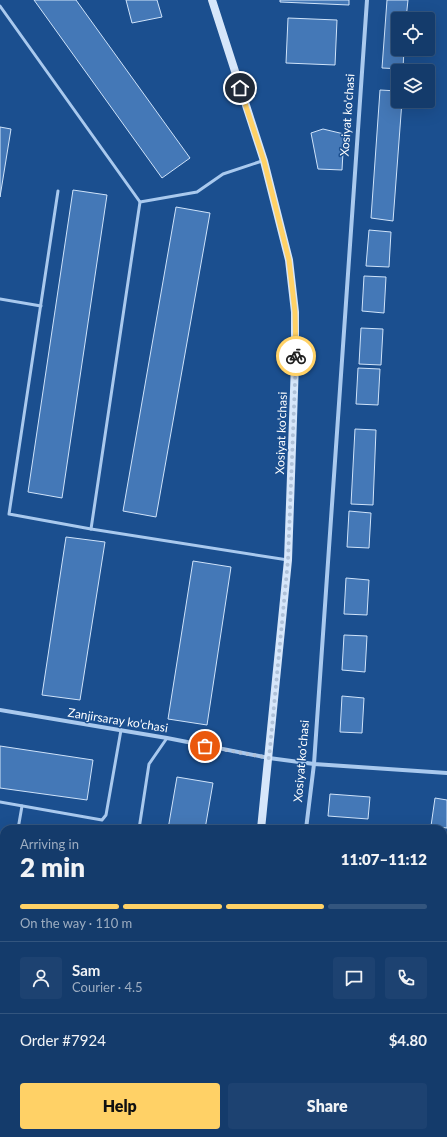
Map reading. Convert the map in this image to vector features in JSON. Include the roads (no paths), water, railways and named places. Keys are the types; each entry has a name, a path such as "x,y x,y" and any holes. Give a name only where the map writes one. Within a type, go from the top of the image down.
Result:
{"main road":[{"name":"Xosiyat ko'chasi","path":"212,0 264,161 289,260 295,312 296,363 288,560 261,825"}],"street":[{"name":"Xosiyat ko'chasi","path":"306,825 314,764 367,0"},
{"name":"Zanjirsaray ko'chasi","path":"0,710 167,738 269,758 314,764 447,773"}],"lane":[{"path":"0,6 140,202 91,529"},
{"path":"140,202 197,192 223,174 264,161"},
{"path":"58,191 9,514 91,529 288,560"},
{"path":"0,299 41,306"},
{"path":"0,802 102,820 106,815 121,730"},
{"path":"140,825 149,764 167,738"},
{"path":"19,825 22,806"}]}
